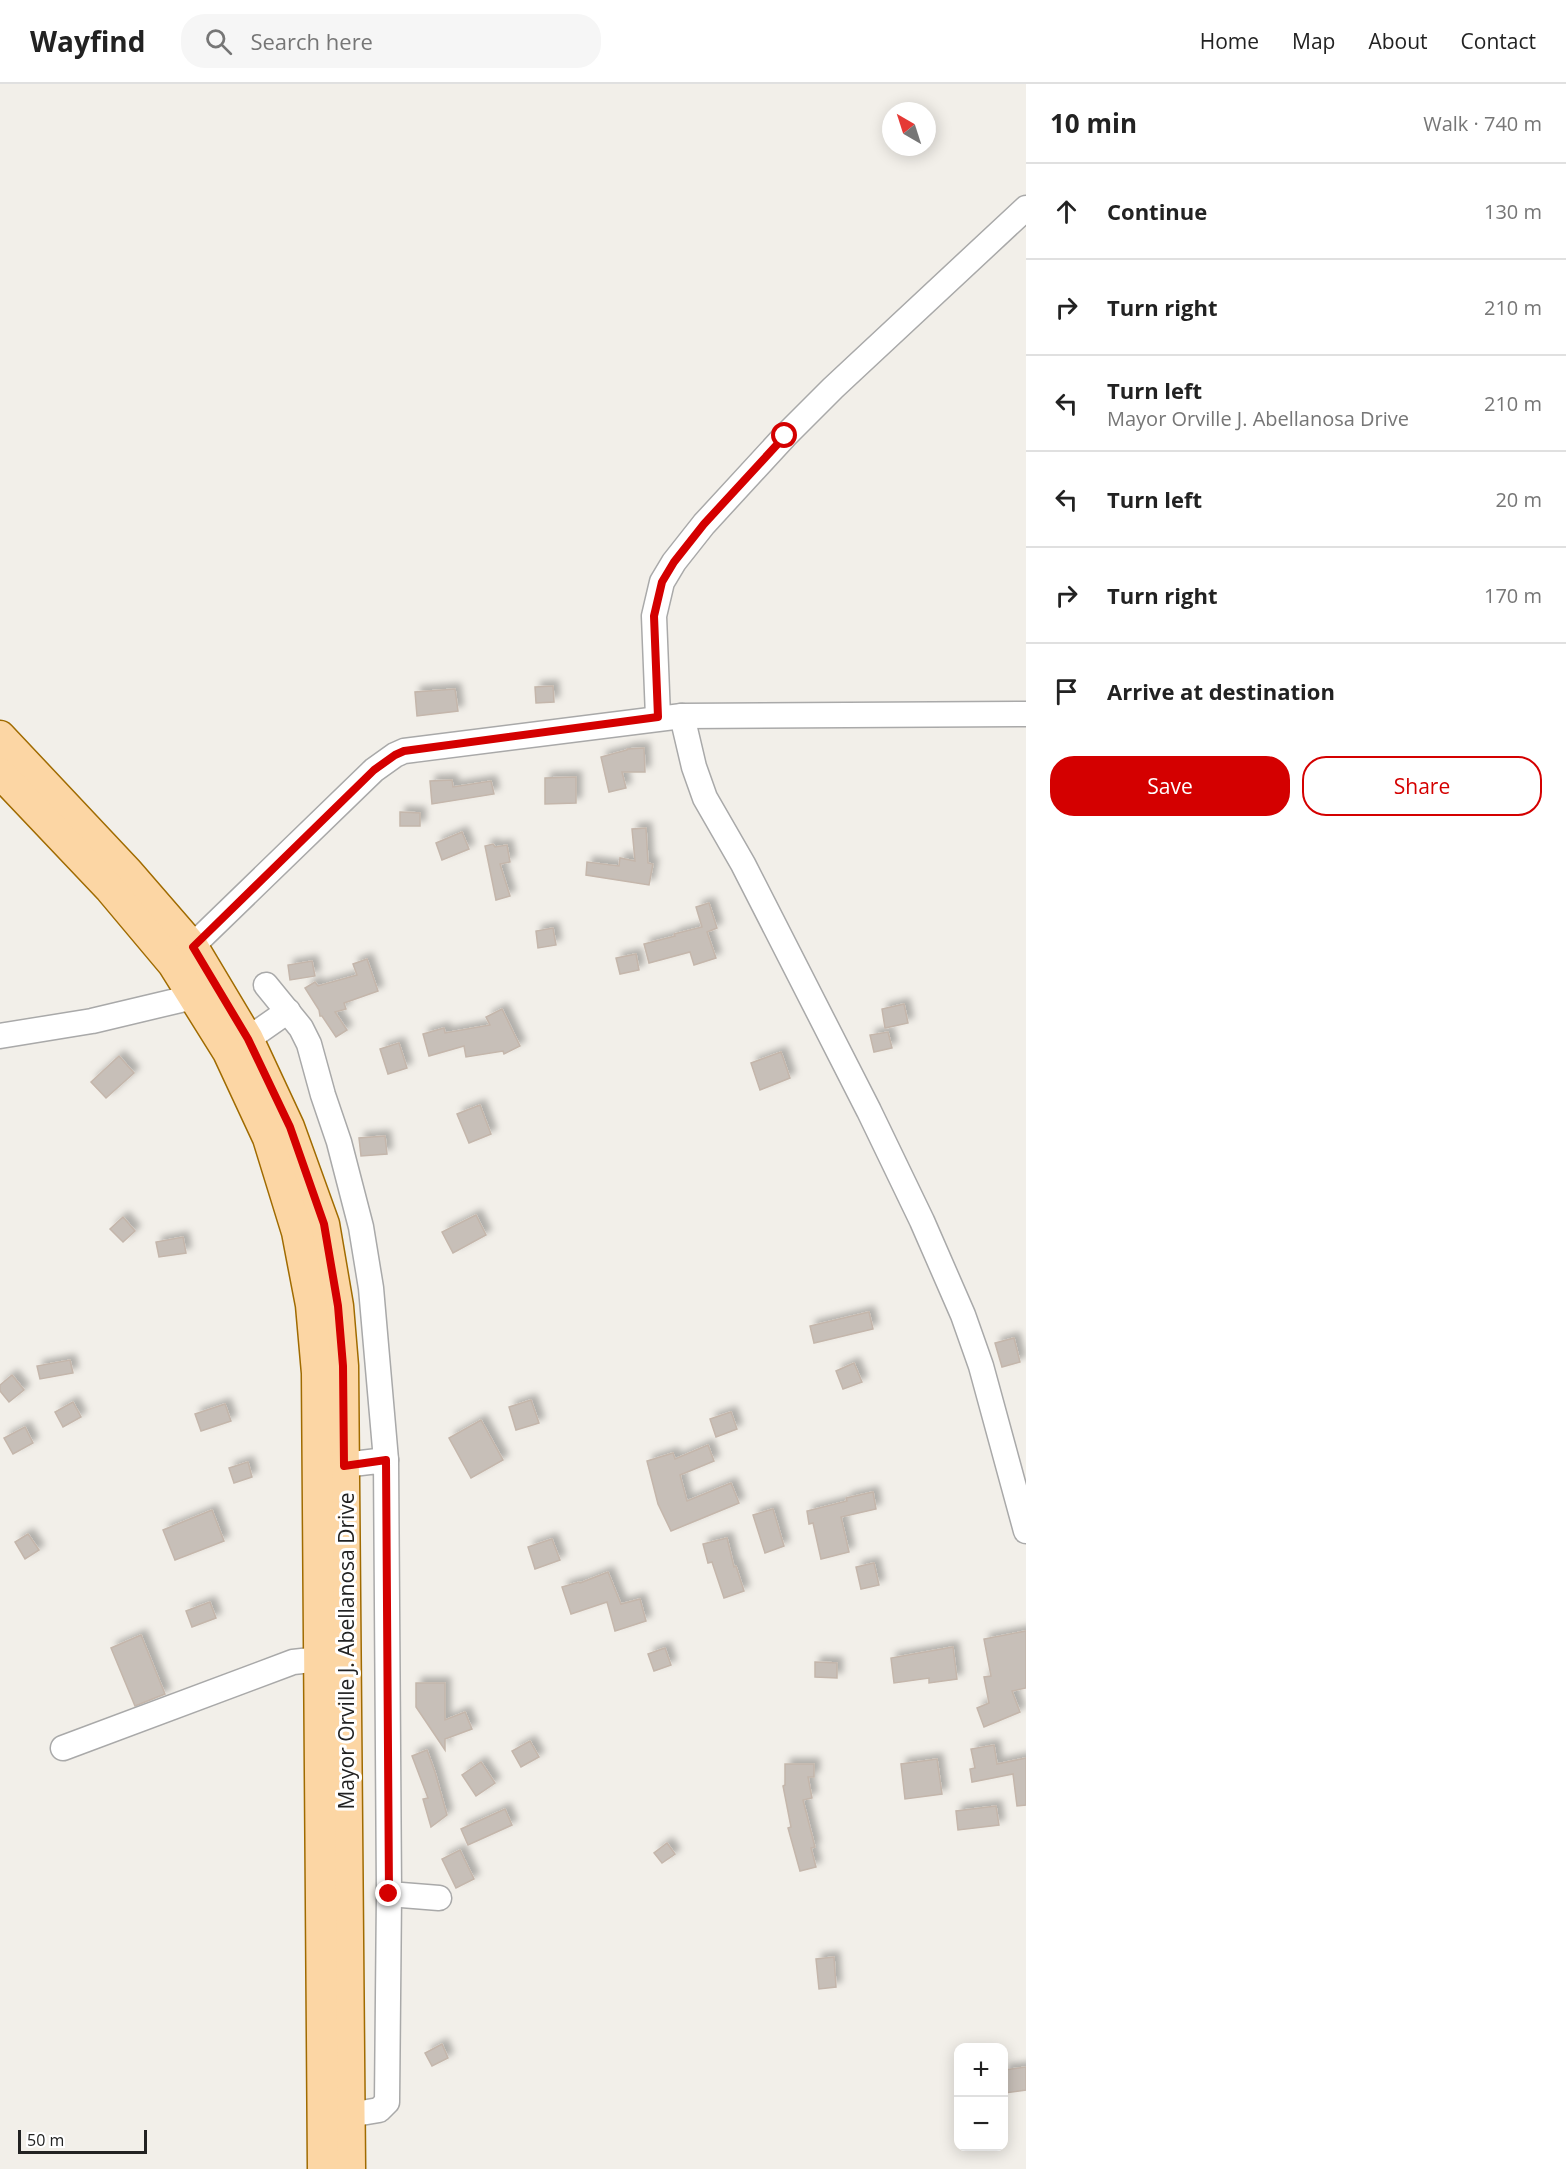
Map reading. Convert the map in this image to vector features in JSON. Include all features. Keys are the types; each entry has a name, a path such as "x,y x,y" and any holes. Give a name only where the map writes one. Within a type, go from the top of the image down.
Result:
{"main road":[{"name":"Mayor Orville J. Abellanosa Drive","path":"0,736 128,872 183,956 248,1039 290,1127 324,1224 338,1306 343,1366 350,2169"},
{"name":"Mayor Orville J. Abellanosa Drive","path":"0,773 110,889 183,956 194,997 228,1052 268,1138 297,1232 311,1305 317,1373 324,2169"}],"street":[{"path":"658,717 654,616 662,582 674,562 704,524 825,396 1026,208"},
{"path":"183,956 374,770 404,751 658,717 1026,714"},
{"path":"682,716 690,755 705,798 743,864 869,1111 922,1221 963,1315 981,1366 1026,1531"},
{"path":"266,985 301,1028 309,1044 339,1142 361,1227 371,1288 386,1460 389,1894 387,2102 379,2110 349,2115"},
{"path":"0,1036 92,1021 194,997"},
{"path":"248,1039 288,1011"},
{"path":"344,1466 386,1460"},
{"path":"63,1748 293,1662 320,1659"},
{"path":"389,1894 440,1898"}],"building":[{"path":"553,686 554,702 536,703 535,687"},
{"path":"455,689 458,711 417,716 415,692"},
{"path":"644,748 645,772 622,772 626,788 609,792 601,757 627,749"},
{"path":"576,777 576,803 545,804 545,778"},
{"path":"452,780 453,787 491,781 494,794 432,804 430,781"},
{"path":"400,812 420,813 420,826 400,826"},
{"path":"646,828 648,863 653,864 649,885 586,875 587,862 619,866 620,858 635,861 632,829"},
{"path":"462,832 469,849 442,860 436,843"},
{"path":"493,844 495,847 507,845 510,862 500,864 510,896 496,900 485,846"},
{"path":"709,903 717,928 707,932 716,958 694,965 690,952 649,963 644,944 702,927 696,907"},
{"path":"553,928 556,945 538,948 536,931"},
{"path":"636,954 639,970 620,974 616,958"},
{"path":"367,959 378,991 344,1003 346,1009 335,1012 347,1030 336,1037 320,1016 319,1010 305,988 315,982 318,986 357,975 353,964"},
{"path":"312,961 315,976 290,980 288,965"},
{"path":"904,1004 908,1023 885,1028 882,1009"},
{"path":"502,1009 520,1046 504,1054 503,1051 466,1057 464,1046 429,1056 423,1034 444,1028 445,1033 490,1025 486,1017"},
{"path":"888,1032 892,1048 874,1052 870,1035"},
{"path":"399,1043 407,1068 388,1074 380,1049"},
{"path":"781,1052 790,1078 760,1090 751,1063"},
{"path":"119,1056 134,1073 106,1098 91,1082"},
{"path":"480,1105 491,1134 469,1143 457,1114"},
{"path":"385,1136 387,1154 361,1156 359,1138"},
{"path":"476,1215 486,1235 453,1253 442,1232"},
{"path":"123,1217 135,1231 123,1242 110,1229"},
{"path":"183,1237 186,1253 159,1257 156,1242"},
{"path":"869,1312 873,1329 814,1343 810,1326"},
{"path":"1014,1338 1020,1362 1002,1367 995,1343"},
{"path":"70,1360 73,1373 40,1379 37,1366"},
{"path":"854,1363 862,1382 843,1389 836,1371"},
{"path":"12,1375 24,1390 9,1402 0,1391 0,1385"},
{"path":"531,1400 539,1423 516,1430 509,1407"},
{"path":"73,1402 81,1417 63,1427 55,1412"},
{"path":"225,1404 231,1421 201,1431 195,1414"},
{"path":"731,1412 737,1429 716,1437 710,1419"},
{"path":"481,1420 503,1460 471,1478 449,1438"},
{"path":"25,1427 33,1443 13,1454 4,1438"},
{"path":"708,1445 714,1461 680,1475 687,1501 731,1483 739,1503 671,1531 658,1504 647,1461 673,1453 675,1459"},
{"path":"248,1462 252,1477 234,1483 229,1468"},
{"path":"873,1492 876,1509 841,1517 849,1552 821,1559 813,1523 809,1524 807,1511"},
{"path":"773,1509 784,1546 765,1553 753,1515"},
{"path":"212,1510 224,1541 175,1560 163,1530"},
{"path":"28,1534 39,1550 25,1559 15,1542"},
{"path":"727,1538 734,1567 736,1566 744,1591 724,1598 712,1562 708,1563 703,1544"},
{"path":"552,1539 560,1560 535,1569 528,1547"},
{"path":"874,1563 879,1585 861,1589 856,1567"},
{"path":"608,1572 621,1604 640,1599 646,1621 615,1631 607,1602 571,1614 562,1587"},
{"path":"210,1602 216,1618 192,1627 186,1611"},
{"path":"1026,1631 1026,1688 1012,1691 1020,1712 984,1727 977,1708 989,1703 984,1677 991,1676 984,1639"},
{"path":"141,1635 165,1694 135,1706 111,1648"},
{"path":"953,1647 957,1679 929,1683 929,1678 894,1683 891,1658"},
{"path":"665,1648 671,1665 654,1671 648,1654"},
{"path":"815,1662 837,1663 837,1678 815,1677"},
{"path":"416,1683 445,1683 445,1720 465,1712 472,1729 445,1739 445,1750 416,1707"},
{"path":"530,1741 539,1757 521,1767 512,1751"},
{"path":"994,1745 997,1764 1026,1758 1026,1805 1017,1806 1013,1774 972,1782 970,1769 975,1768 971,1749"},
{"path":"427,1750 447,1815 431,1827 423,1799 428,1798 412,1756"},
{"path":"937,1759 942,1794 905,1799 901,1764"},
{"path":"481,1762 495,1783 476,1796 462,1775"},
{"path":"785,1764 814,1764 814,1777 808,1777 812,1798 803,1800 815,1847 811,1848 816,1867 800,1871 788,1828 791,1827 783,1786 785,1785"},
{"path":"996,1806 999,1825 958,1830 956,1811"},
{"path":"505,1809 512,1825 468,1845 461,1829"},
{"path":"667,1843 675,1854 662,1863 654,1853"},
{"path":"460,1850 474,1879 456,1888 442,1859"},
{"path":"834,1957 836,1987 819,1989 816,1959"},
{"path":"442,2044 448,2058 432,2066 425,2053"},
{"path":"1026,2067 1026,2090 1008,2093 1008,2069"}],"route":[{"path":"389,1894 386,1460 344,1466 343,1366 338,1306 324,1224 290,1127 248,1039 193,947 374,770 395,755 404,751 658,717 654,616 656,599 662,582 674,562 704,524 785,436"}]}
